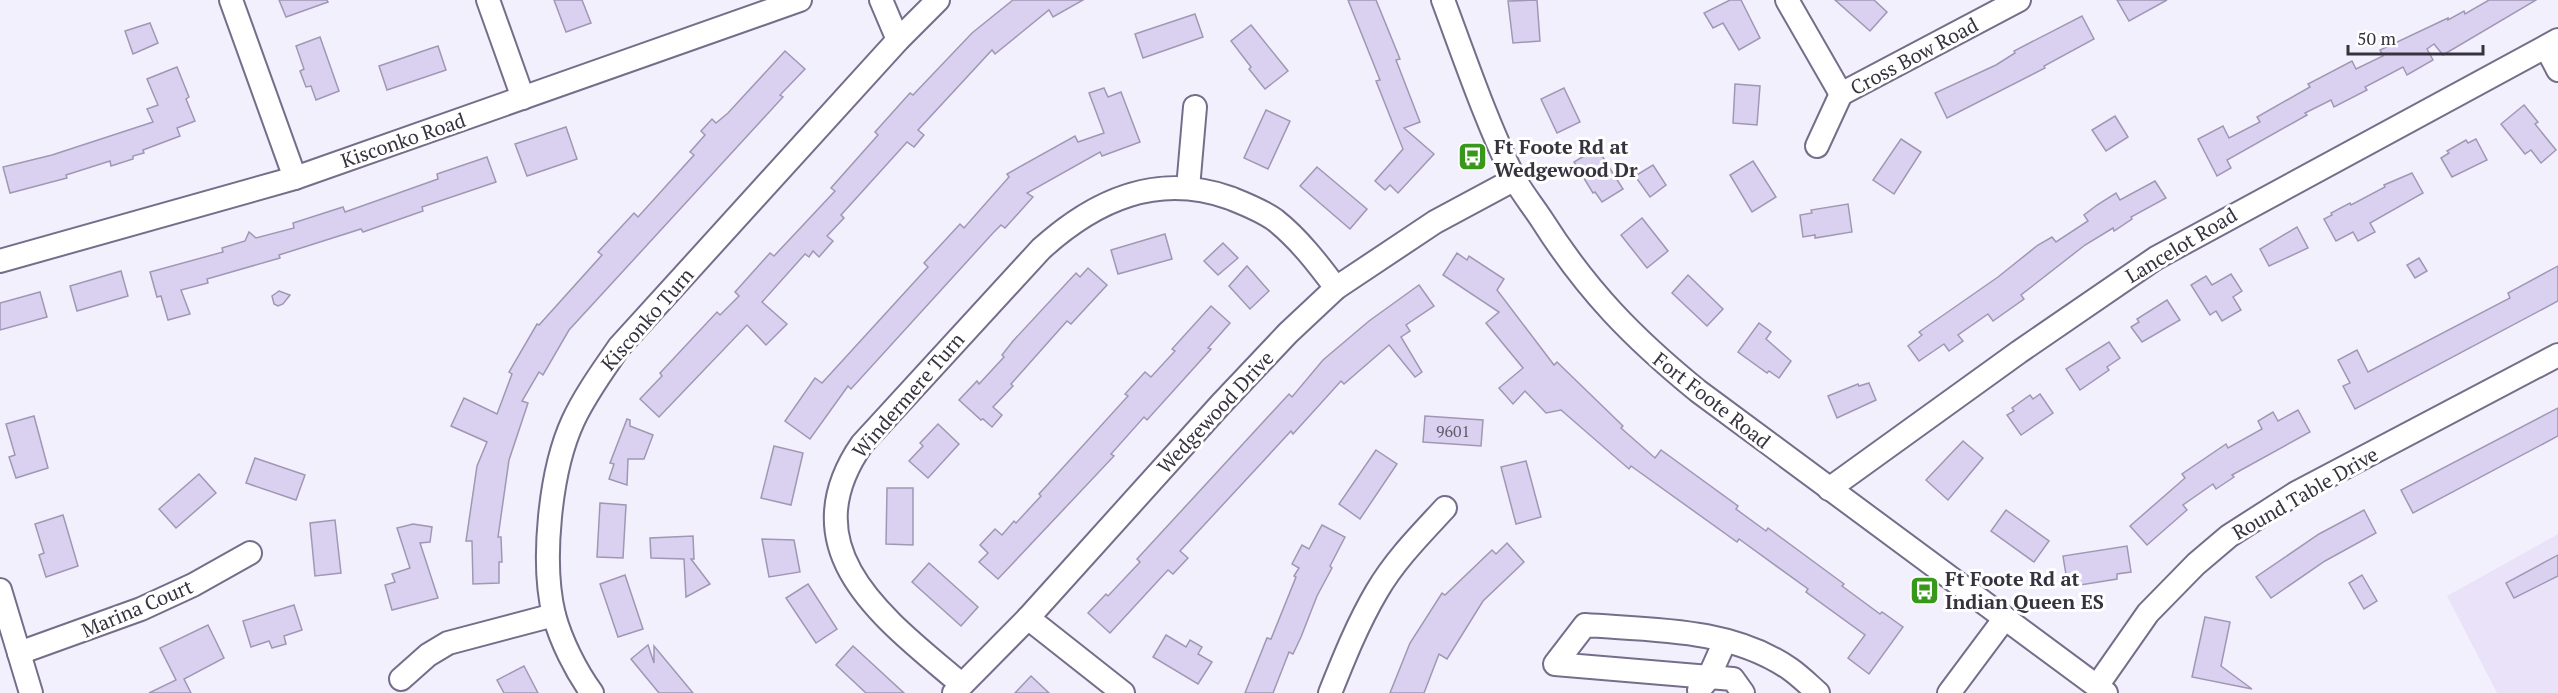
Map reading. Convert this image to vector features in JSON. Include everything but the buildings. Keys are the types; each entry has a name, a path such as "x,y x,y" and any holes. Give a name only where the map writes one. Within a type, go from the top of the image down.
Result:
{"street":[{"path":"231,0 295,178"},
{"path":"488,0 523,98"},
{"name":"Kisconko Road","path":"0,261 295,178 800,0"},
{"path":"881,0 898,40"},
{"name":"Kisconko Turn","path":"592,693 569,652 554,615 549,572 549,516 572,424 588,391 619,347 898,40 938,0"},
{"name":"Fort Foote Road","path":"1443,0 1480,100 1515,179 1565,256 1604,305 1651,353 1698,391 2101,689"},
{"path":"1787,0 1841,94 1818,146"},
{"name":"Cross Bow Road","path":"1841,94 2019,0"},
{"path":"2552,44 2558,70"},
{"name":"Lancelot Road","path":"1829,489 2019,352 2156,258 2552,44"},
{"path":"1188,188 1195,107"},
{"name":"Wedgewood Drive","path":"957,689 1028,618 1288,333 1336,288 1435,222 1515,179"},
{"name":"Windermere Turn","path":"957,689 883,617 860,589 845,560 837,536 834,517 841,480 849,462 877,425 1041,249 1066,226 1090,211 1138,192 1188,188 1218,194 1250,205 1274,219 1296,239 1336,288"},
{"name":"Round Table Drive","path":"2101,689 2148,614 2196,564 2229,536 2296,493 2558,355"},
{"path":"1330,693 1354,634 1377,589 1401,556 1445,508"},
{"name":"Marina Court","path":"19,653 141,609 193,585 250,554"},
{"path":"0,590 31,693"},
{"path":"401,679 428,655 448,643 554,615"},
{"path":"1028,618 1123,693"},
{"path":"1949,693 2005,618"},
{"path":"1743,693 1733,679 1703,686 1555,664 1585,625 1698,634 1767,656 1790,669 1818,693"},
{"path":"1703,686 1725,641"}],"shaded area":[{"path":"2558,534 2558,693 2497,693 2447,596"}],"place":[{"name":"Ft Foote Rd at Wedgewood Dr","path":"1473,157"},
{"name":"Ft Foote Rd at Indian Queen ES","path":"1924,590"}]}
